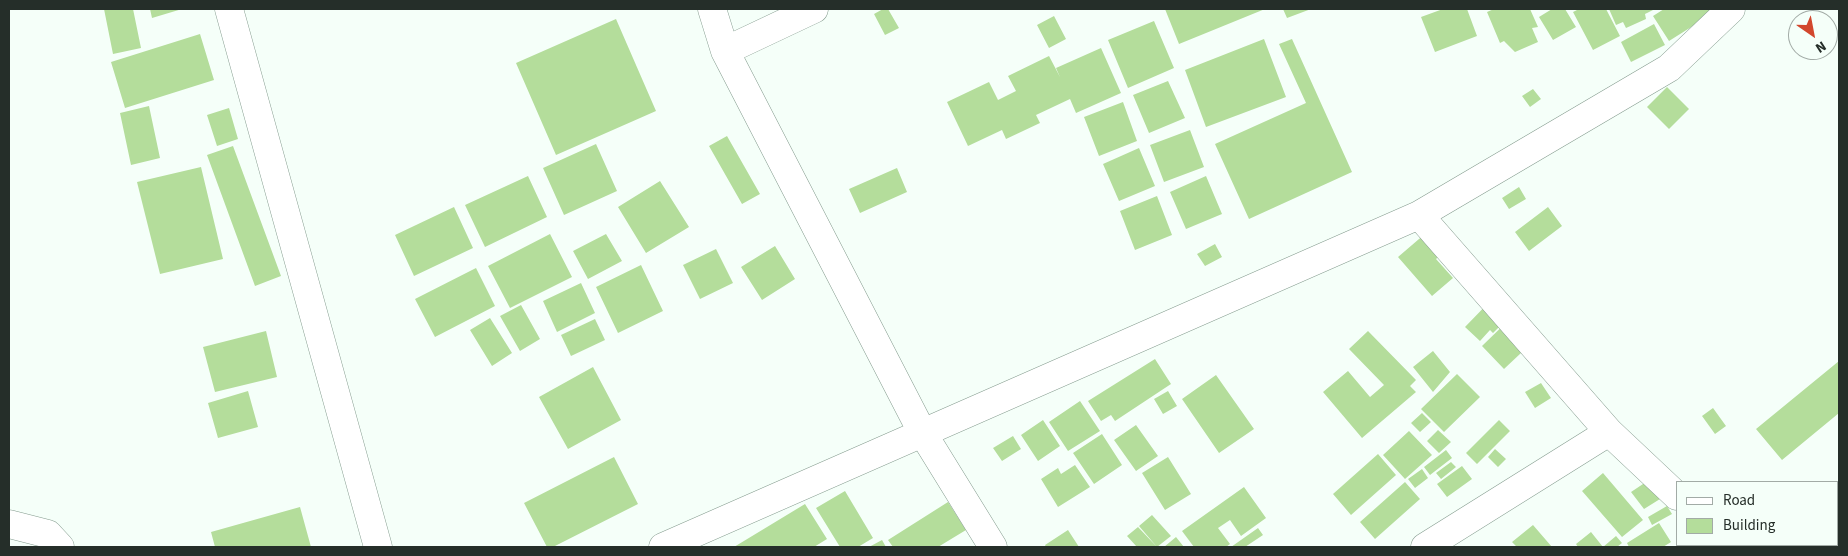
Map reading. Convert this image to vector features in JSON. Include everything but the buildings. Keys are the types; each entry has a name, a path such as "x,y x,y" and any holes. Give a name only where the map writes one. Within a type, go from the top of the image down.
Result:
{"street":[{"path":"229,9 378,547"},
{"path":"712,9 725,51 922,432 992,547"},
{"path":"725,51 814,9"},
{"path":"663,547 1419,215 1669,68 1731,9"},
{"path":"1419,215 1609,432 1676,495"},
{"path":"1425,547 1609,432"},
{"path":"9,524 48,534 60,547"}]}
